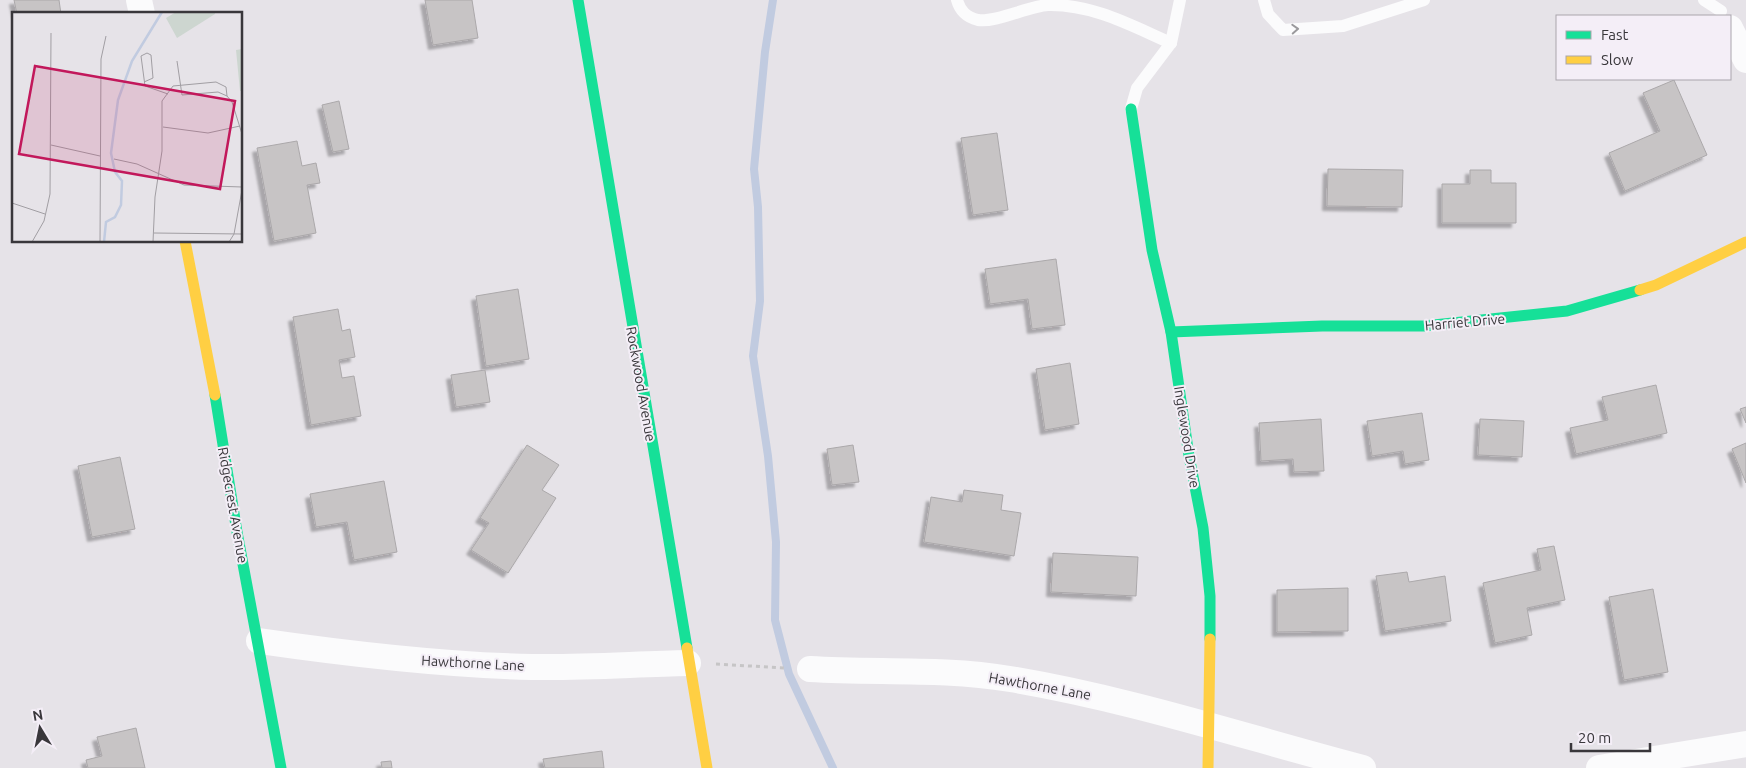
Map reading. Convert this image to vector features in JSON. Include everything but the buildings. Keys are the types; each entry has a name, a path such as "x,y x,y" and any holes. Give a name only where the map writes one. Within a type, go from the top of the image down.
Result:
{"street":[{"name":"Rockwood Avenue","path":"578,0 698,663 707,768"},
{"path":"1731,33 1746,60"},
{"name":"Inglewood Drive","path":"1131,109 1152,250 1171,332 1189,456 1203,528 1210,596 1208,768"},
{"name":"Ridgecrest Avenue","path":"185,242 211,371 237,532 281,768"},
{"name":"Harriet Drive","path":"1171,332 1322,326 1424,326 1567,311 1656,285 1746,242"},
{"name":"Hawthorne Lane","path":"258,641 366,657 462,664 536,667 698,663"},
{"name":"Hawthorne Lane","path":"810,669 958,672 1010,679 1118,700 1363,768"},
{"path":"1599,768 1746,744"}],"lane":[{"path":"957,0 960,9 964,13 980,20 1048,5 1096,11 1171,43"},
{"path":"1131,109 1137,88 1171,43 1180,0"},
{"path":"1264,0 1268,14 1283,30 1343,26 1424,0"}],"path":[{"path":"698,663 810,669"}],"waterway":[{"path":"773,0 765,52 754,169 758,207 760,301 753,356 768,456 776,542 775,620 789,674 833,768"}],"traffic: fast":[{"path":"578,0 687,648"},
{"path":"1131,109 1152,250 1171,332 1189,456 1203,528 1210,596 1210,639"},
{"path":"1171,332 1322,326 1424,326 1567,311 1640,290"},
{"path":"215,395 237,532 281,768"}],"traffic: slow":[{"path":"185,242 215,395"},
{"path":"1640,290 1656,285 1746,242"},
{"path":"1208,768 1210,639"},
{"path":"687,648 707,768"}]}
